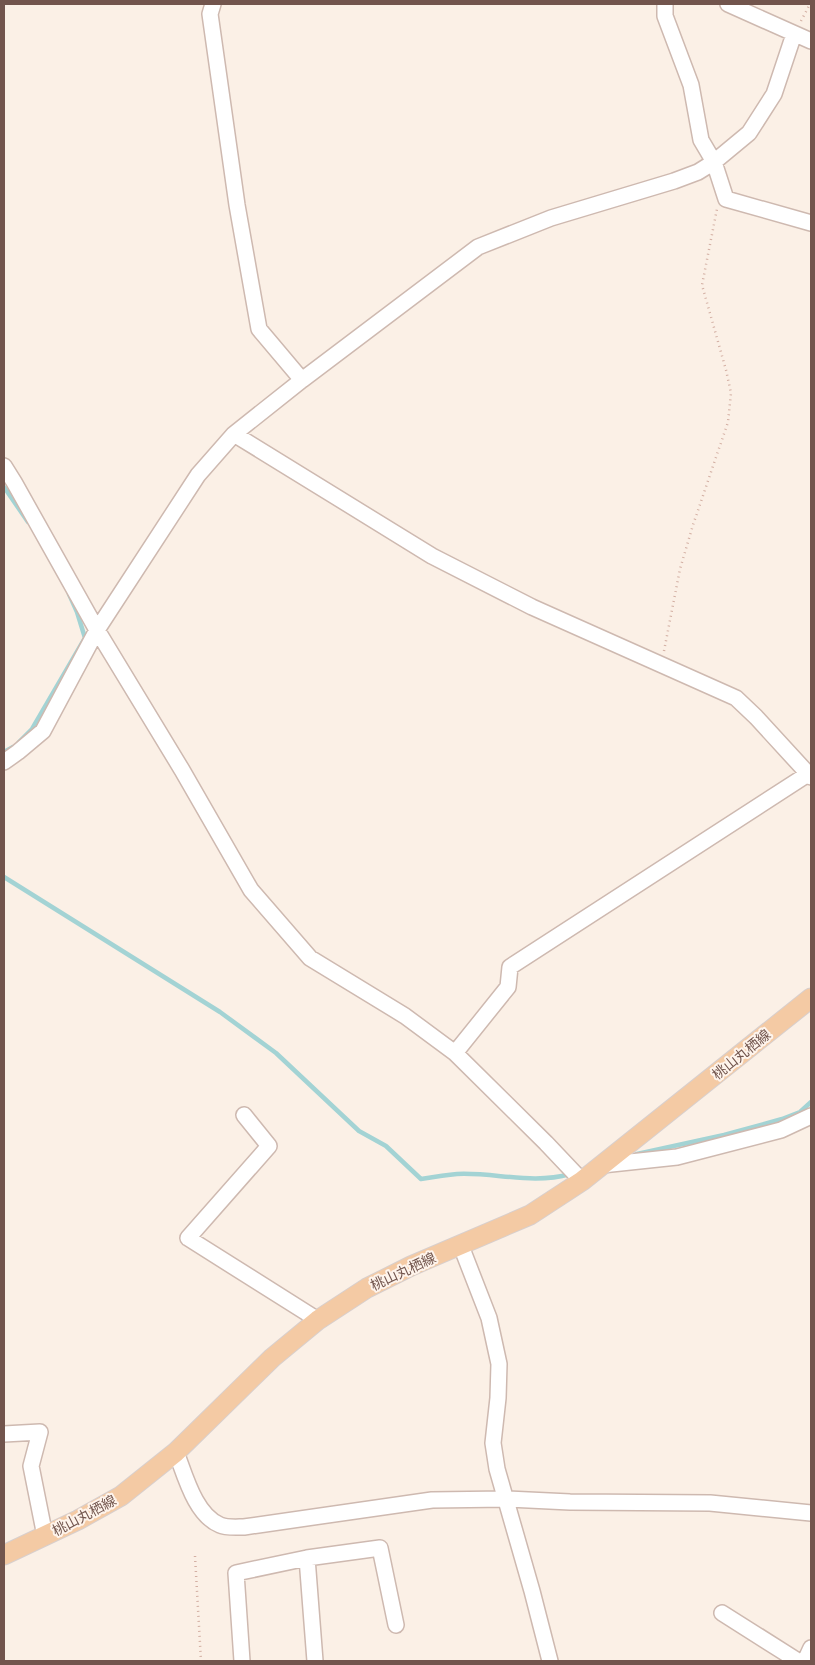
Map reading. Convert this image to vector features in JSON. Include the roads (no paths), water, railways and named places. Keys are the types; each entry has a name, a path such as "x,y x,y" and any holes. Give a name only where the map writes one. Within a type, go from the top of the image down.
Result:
{"main road":[{"name":"桃山丸栖線","path":"4,1555 78,1520 121,1496 176,1452 272,1358 318,1320 367,1288 410,1266 461,1246 530,1215 582,1181 811,998"}],"street":[{"path":"213,4 210,14 235,196 259,329 302,380"},
{"path":"665,4 665,16 690,86 701,140 714,162 726,199 811,223"},
{"path":"728,4 811,42"},
{"path":"4,762 43,731 97,630 198,475 234,434 478,247 551,218 674,181 698,172 714,162 749,133 774,94 794,34"},
{"path":"234,434 432,556 532,607 736,698 810,775 510,967 508,987 454,1053"},
{"path":"4,466 97,630 182,770 251,890 310,958 405,1016 454,1053 582,1181"},
{"path":"244,1115 269,1146 188,1238 318,1320"},
{"path":"602,1165 677,1157 781,1130 811,1116"},
{"path":"461,1246 488,1318 499,1364 498,1398 493,1443 497,1469 550,1661"},
{"path":"4,1434 40,1432 31,1466 45,1536"},
{"path":"176,1452 200,1510 220,1525 244,1528 432,1500 506,1499 570,1502 710,1503 811,1513"},
{"path":"242,1661 236,1573 307,1558 380,1548 396,1625"},
{"path":"307,1558 315,1661"},
{"path":"722,1614 798,1661"},
{"path":"805,1661 811,1648"}],"waterway":[{"path":"4,487 28,522"},
{"path":"19,742 32,729 85,638 69,594"},
{"path":"4,752 13,747"},
{"path":"4,877 220,1012 276,1053 359,1131 386,1146 421,1179 457,1174 528,1178 556,1177 570,1174"},
{"path":"637,1154 724,1135 782,1119 800,1112 811,1102"}]}
